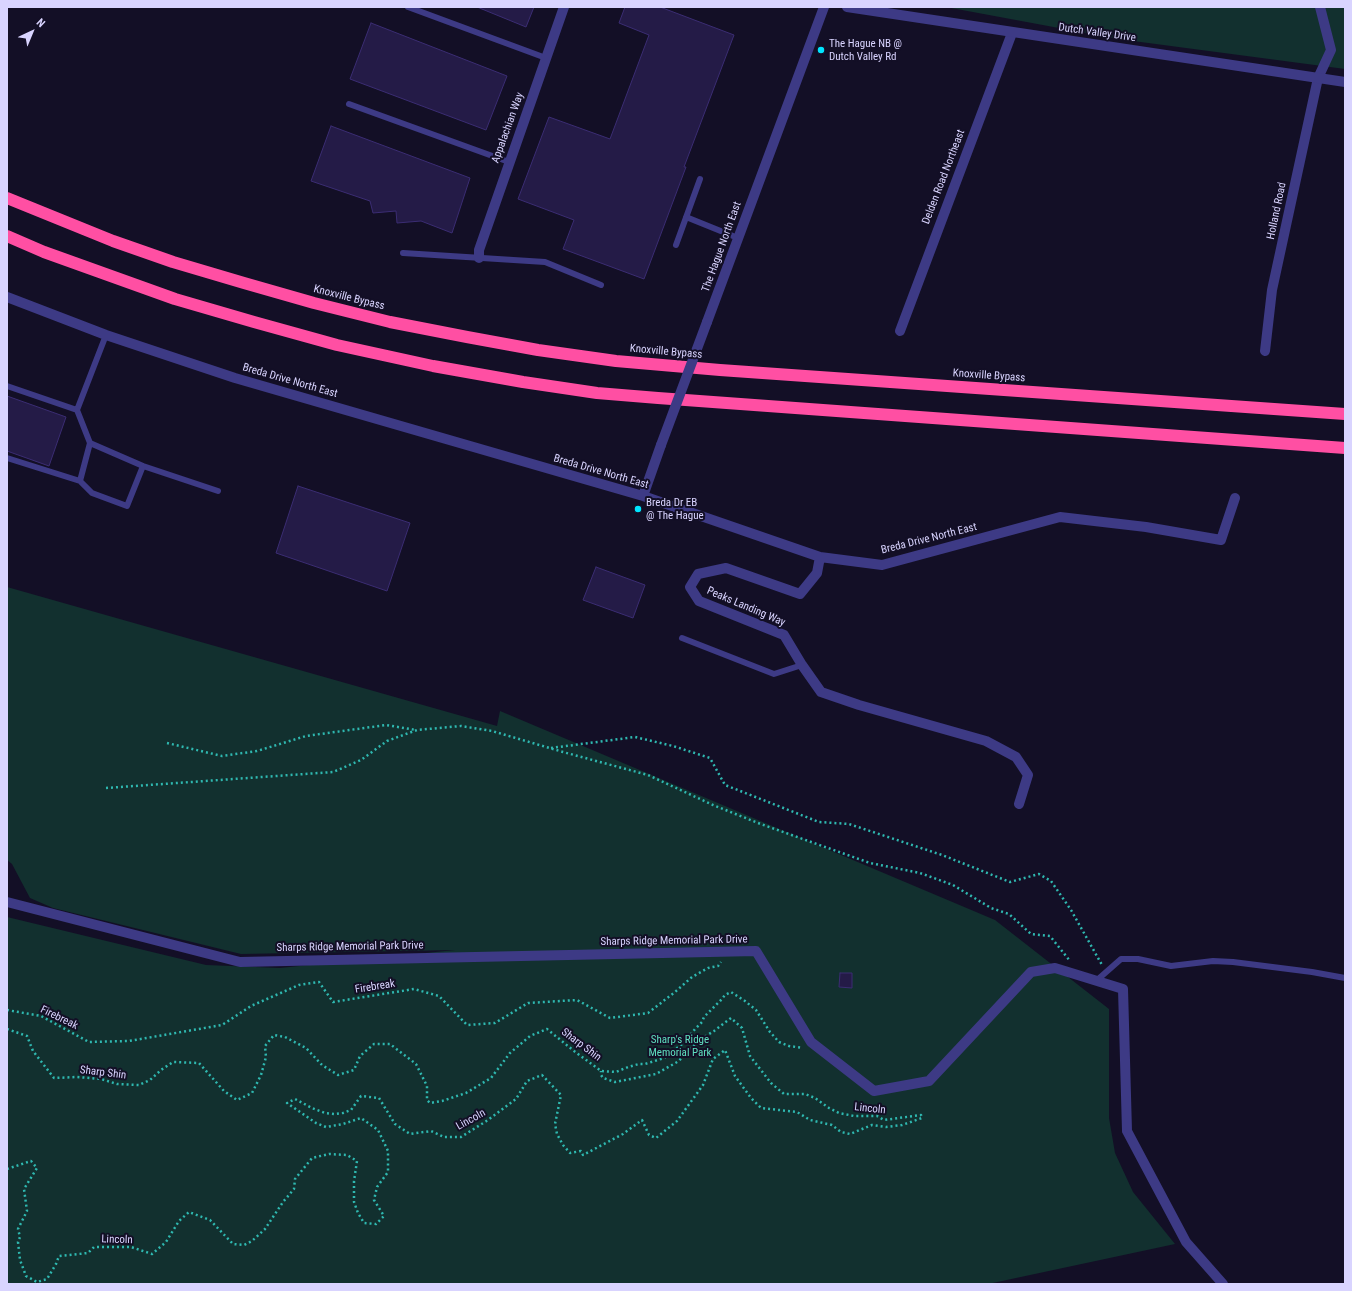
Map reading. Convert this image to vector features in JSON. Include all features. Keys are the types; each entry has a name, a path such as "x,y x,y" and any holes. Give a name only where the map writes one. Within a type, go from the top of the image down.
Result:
{"highway":[{"name":"Knoxville Bypass","path":"7,198 41,213 173,262 244,283 314,303 390,322 538,350 616,361 720,370 1345,414"},
{"path":"7,236 44,252 168,296 254,322 337,345 432,366 522,382 597,393 1345,448"}],"street":[{"name":"Appalachian Way","path":"479,258 479,250 564,7"},
{"name":"The Hague North East","path":"643,496 824,7"},
{"name":"Dutch Valley Drive","path":"846,7 1345,82"},
{"name":"Holland Road","path":"1265,351 1272,290 1318,78 1331,50 1320,7"},
{"name":"Delden Road Northeast","path":"900,331 1012,32"},
{"name":"Breda Drive North East","path":"7,297 106,335 235,378 643,496 820,557 882,565 1060,517 1146,527 1222,540 1235,498"},
{"name":"Peaks Landing Way","path":"820,557 817,573 800,594 726,568 698,574 690,587 699,601 784,635 802,665 821,692 859,705 986,741 1016,757 1028,774 1019,804"},
{"name":"Sharps Ridge Memorial Park Drive","path":"7,902 240,962 756,951 812,1042 874,1091 929,1081 1031,972 1055,968 1123,989 1127,1131 1186,1242 1223,1284"}],"lane":[{"path":"408,7 546,58"},
{"path":"350,104 509,162"},
{"path":"676,245 700,179"},
{"path":"686,217 738,238"},
{"path":"404,253 545,262 601,285"},
{"path":"80,482 90,443 78,410 106,335"},
{"path":"7,386 78,410"},
{"path":"90,443 143,466 218,491"},
{"path":"7,458 80,482 92,493 127,506 143,466"},
{"path":"682,638 774,674 802,665"},
{"path":"1096,981 1121,959 1138,959 1172,966 1213,961 1233,962 1312,972 1345,978"}],"path":[{"path":"167,743 222,756 256,751 306,736 386,725 417,730 461,726 492,731 648,775 713,805 758,823 870,862 920,873 953,885 991,908 1009,914 1031,934 1050,936 1081,976"},
{"path":"106,788 333,772 361,760 387,741 417,730"},
{"path":"550,748 635,737 673,746 710,758 725,785 819,822 849,824 942,855 1010,882 1039,874 1051,881 1067,904 1104,967"},
{"name":"Firebreak","path":"7,1010 41,1016 89,1042 129,1041 222,1025 251,1006 299,985 319,982 333,1002 414,989 439,996 467,1025 495,1023 528,1003 577,1000 610,1018 648,1013 675,992 692,976 708,968 718,966 730,952"},
{"name":"Sharp Shin","path":"7,1029 27,1036 33,1051 54,1078 77,1077 101,1079 117,1084 139,1085 150,1080 173,1062 199,1063 224,1092 237,1100 252,1093 261,1075 266,1057 266,1046 274,1035 285,1037 306,1048 322,1065 338,1075 354,1070 360,1056 374,1044 390,1044 416,1064 427,1086 427,1100 430,1103 442,1101 466,1093 491,1078 510,1053 530,1036 547,1029 602,1071 616,1072 628,1067 645,1064 664,1058 685,1042 702,1022 704,1017 725,995 731,992 746,1001 756,1010 770,1032 779,1042 802,1049 812,1042"},
{"name":"Lincoln","path":"7,1169 31,1161 37,1168 24,1189 27,1211 18,1229 20,1237 18,1242 20,1260 26,1276 37,1282 47,1279 59,1256 88,1253 94,1248 110,1247 131,1247 152,1254 166,1242 179,1221 189,1212 210,1220 233,1244 244,1245 252,1241 266,1229 283,1202 294,1189 295,1179 312,1158 329,1154 347,1155 357,1161 354,1181 354,1202 364,1223 376,1224 384,1216 374,1200 377,1187 388,1172 388,1151 378,1130 361,1118 344,1124 326,1127 316,1123 287,1103 295,1099 325,1113 334,1114 343,1113 350,1110 361,1096 380,1098 395,1124 410,1134 431,1131 444,1138 460,1137 488,1120 516,1099 527,1081 542,1075 561,1095 555,1124 563,1144 570,1153 581,1151 583,1155 623,1134 642,1120 649,1135 656,1138 677,1122 703,1085 713,1059 725,1050 736,1076 751,1098 761,1108 797,1112 810,1120 832,1125 841,1132 850,1134 872,1124 886,1127 897,1126 922,1118 921,1115 884,1120 877,1116 854,1116 839,1113 815,1098 805,1094 784,1094 771,1083 750,1056 742,1028 731,1018 714,1032 701,1039 688,1050 679,1061 656,1074 615,1082 603,1078 601,1075 602,1071"}],"green space":[{"path":"946,7 1345,7 1345,69 1118,39"},
{"name":"Sharp's Ridge Memorial Park","path":"7,587 497,726 500,711 995,920 1109,1009 1109,1118 1115,1153 1133,1192 1175,1244 988,1284 7,1284 7,917 206,965 280,968 455,950 241,954 53,908 30,898 12,864 7,860"}],"building":[{"path":"477,7 534,7 526,27"},
{"path":"625,7 660,7 734,35 684,167 686,167 644,279 563,249 574,220 518,199 549,117 610,139 649,35 619,23"},
{"path":"371,23 507,76 486,130 350,79"},
{"path":"331,126 470,178 452,233 421,221 397,223 396,211 373,213 370,201 311,181"},
{"path":"7,396 66,417 49,466 7,451"},
{"path":"298,486 410,523 387,591 276,553"},
{"path":"596,567 645,585 633,618 583,600"},
{"path":"840,973 852,973 852,988 839,987"}],"place":[{"name":"The Hague NB @ Dutch Valley Rd","path":"821,50"},
{"name":"Breda Dr EB @ The Hague","path":"638,509"}]}
